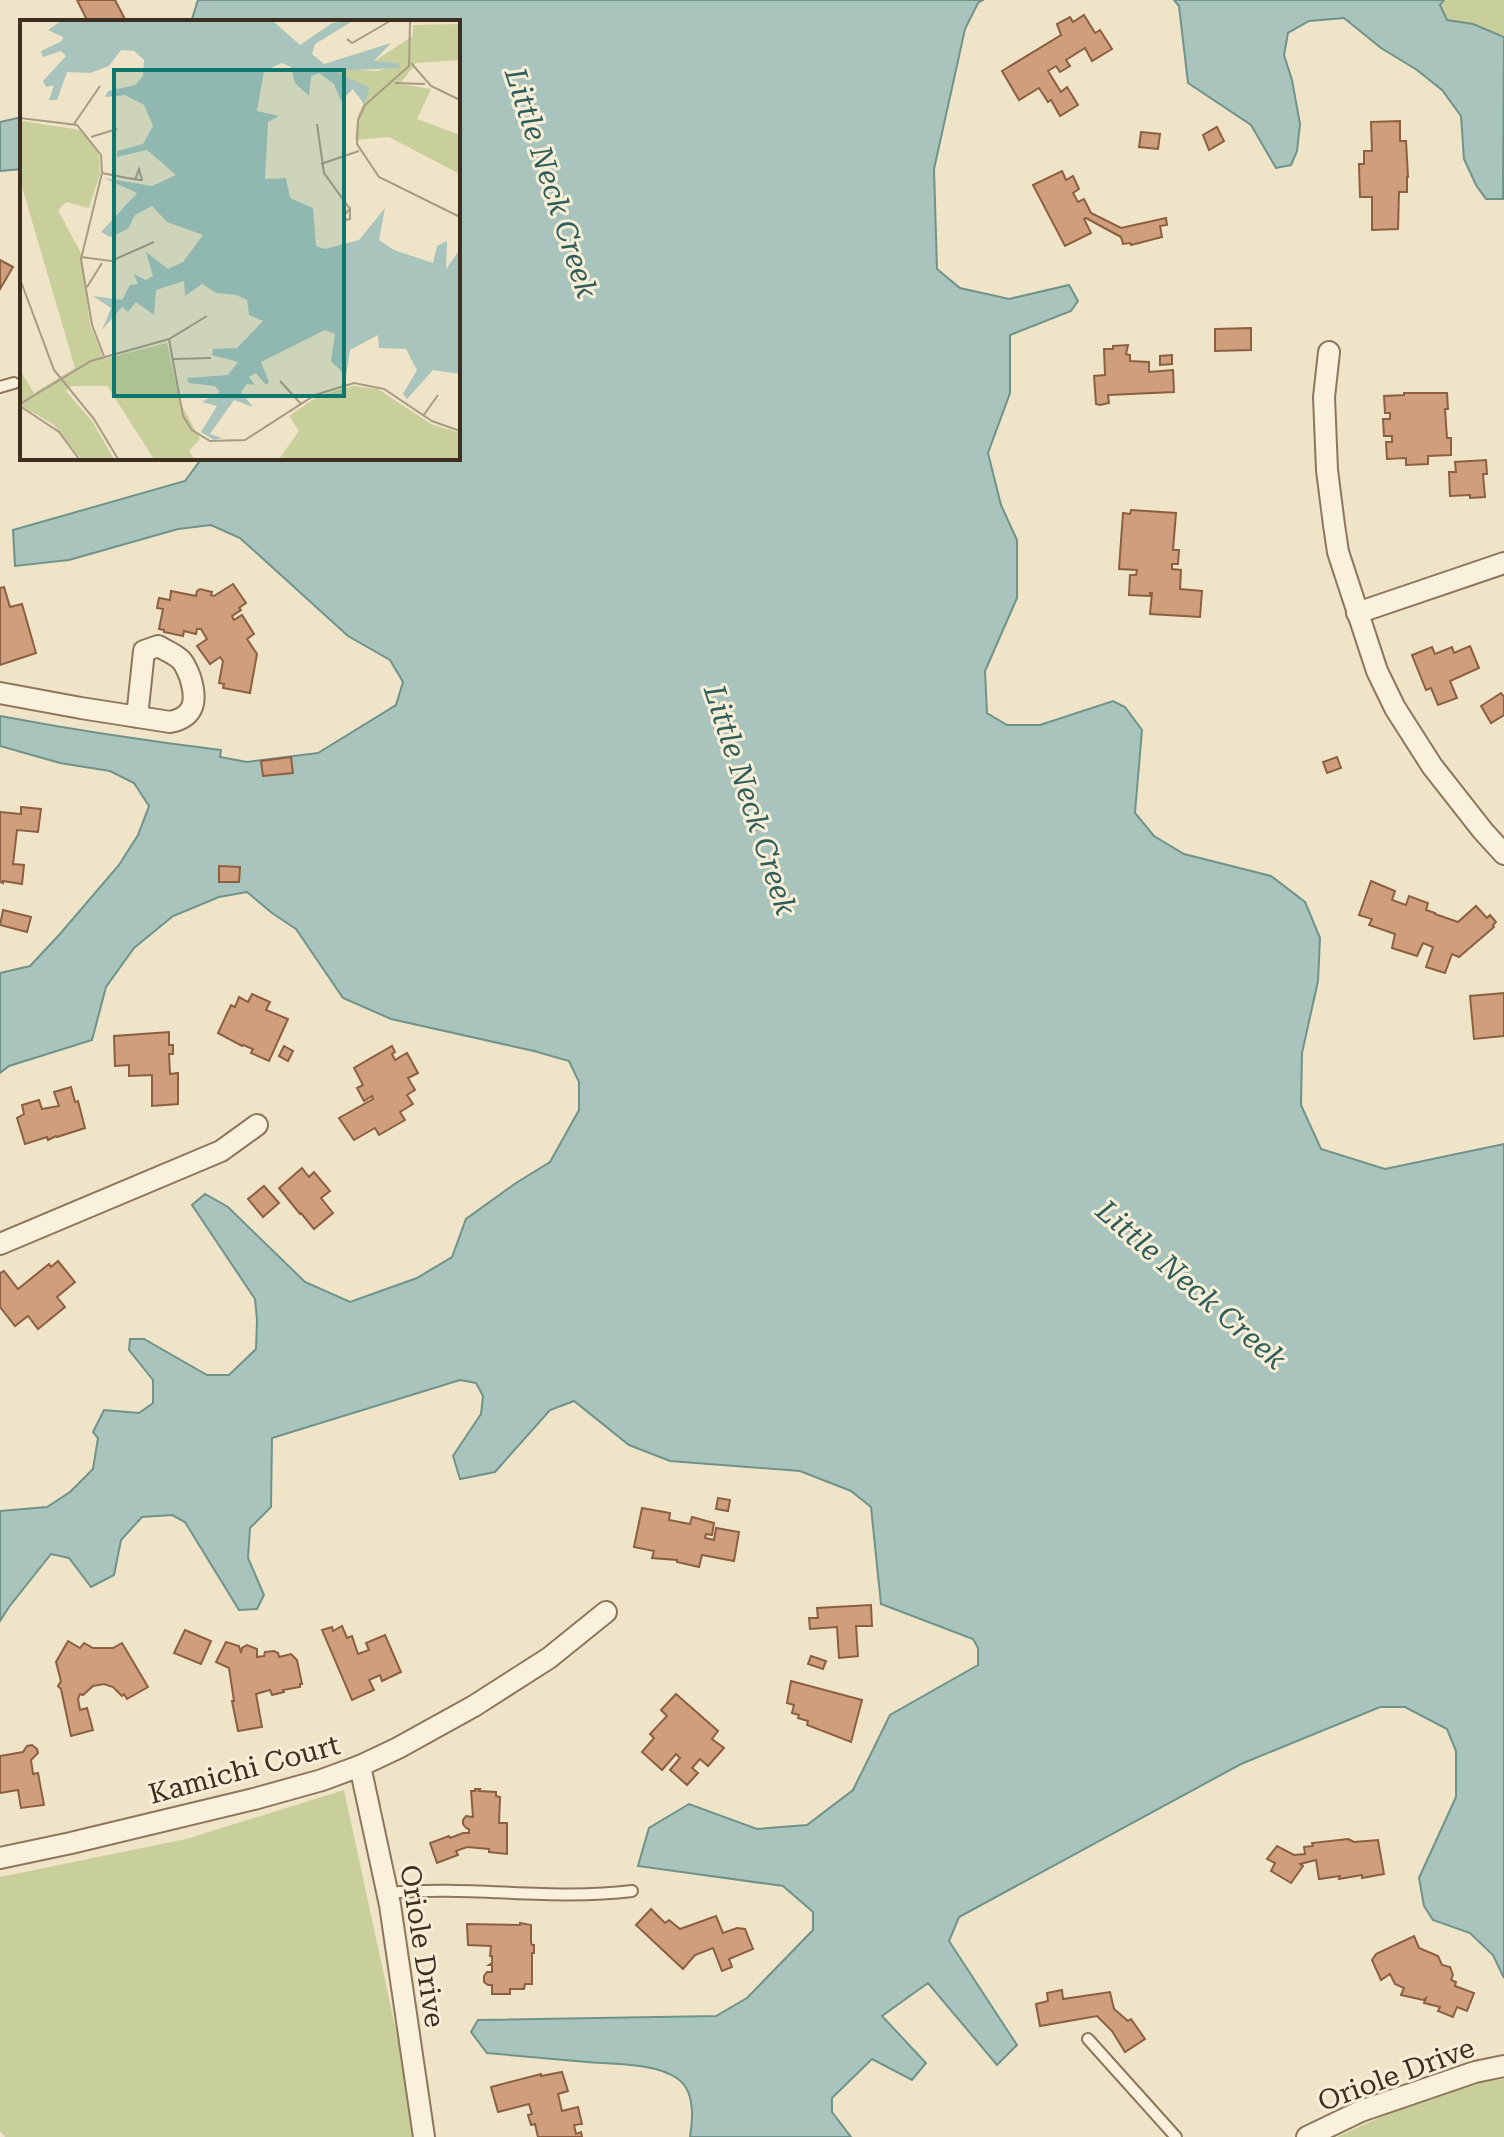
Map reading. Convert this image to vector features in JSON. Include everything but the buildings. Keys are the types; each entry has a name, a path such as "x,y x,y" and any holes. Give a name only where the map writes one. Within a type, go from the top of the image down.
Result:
{"street":[{"path":"1329,352 1324,397 1327,470 1338,552 1377,671 1395,708 1432,766 1504,854"},
{"path":"1357,613 1504,563"},
{"path":"0,693 137,717"},
{"path":"0,1244 221,1151 257,1125"},
{"name":"Kamichi Court","path":"0,1858 254,1799 360,1766 474,1706 549,1658 606,1612"},
{"name":"Oriole Drive","path":"360,1766 388,1893 424,2137"},
{"name":"Oriole Drive","path":"1307,2137 1361,2111 1475,2072 1504,2066"}],"lane":[{"path":"0,387 14,383"},
{"path":"388,1893 444,1890 602,1895 632,1891"},
{"path":"1088,2039 1176,2137"}],"green space":[{"path":"1444,0 1504,0 1504,37 1473,25 1447,20 1440,5"},
{"path":"344,1790 419,2137 5,2137 0,2131 0,1877 186,1839"},
{"path":"1504,2079 1504,2137 1337,2137 1420,2099"}],"water":[{"name":"Little Neck Creek","path":"198,0 983,0 978,3 965,29 934,169 937,269 960,288 1009,299 1069,285 1078,301 1071,311 1010,335 1010,393 988,453 1001,505 1017,540 1017,598 985,671 987,713 1007,725 1040,725 1113,701 1125,707 1142,730 1135,813 1154,836 1184,854 1271,876 1305,902 1320,938 1318,981 1302,1053 1301,1105 1321,1149 1385,1169 1504,1144 1504,1978 1493,1955 1470,1933 1433,1920 1424,1906 1419,1878 1456,1797 1456,1751 1447,1729 1405,1707 1380,1707 1241,1764 959,1917 949,1941 1017,2045 997,2065 928,1983 882,2016 926,2063 912,2080 872,2059 832,2098 832,2112 851,2137 690,2137 690,2098 684,2084 669,2074 634,2065 487,2053 471,2032 478,2020 716,2016 747,1998 813,1930 813,1912 783,1886 638,1866 649,1828 689,1804 757,1829 807,1825 853,1790 890,1715 978,1665 978,1648 973,1639 881,1604 871,1507 851,1491 800,1471 670,1461 629,1445 574,1401 550,1410 495,1472 460,1479 453,1456 481,1414 483,1396 476,1383 460,1380 272,1438 271,1507 250,1528 248,1558 264,1595 257,1609 239,1610 185,1522 172,1515 142,1517 121,1540 114,1575 91,1587 69,1558 51,1554 0,1621 0,1511 47,1507 70,1492 93,1469 98,1438 93,1432 104,1410 139,1413 153,1403 153,1380 129,1350 130,1339 144,1339 207,1375 229,1375 256,1349 255,1299 192,1205 205,1194 228,1207 305,1282 350,1302 417,1278 452,1257 466,1219 550,1162 579,1110 579,1082 569,1061 391,1019 343,998 296,929 247,892 219,897 173,916 134,948 106,987 92,1040 9,1066 0,1073 0,973 30,966 60,934 119,865 138,835 149,806 134,783 110,771 60,763 0,746 0,716 221,750 220,757 247,762 318,753 396,705 403,682 390,660 348,636 240,538 211,525 178,529 69,560 15,566 13,530 185,481 201,460 460,460 460,20 192,20"},
{"path":"1174,0 1444,0 1440,5 1447,20 1473,24 1504,37 1503,199 1486,199 1476,185 1464,159 1461,116 1442,90 1344,18 1309,21 1288,33 1284,55 1300,124 1297,151 1291,165 1276,168 1251,125 1188,83 1179,6"},
{"path":"20,117 20,169 0,171 0,122"}]}
